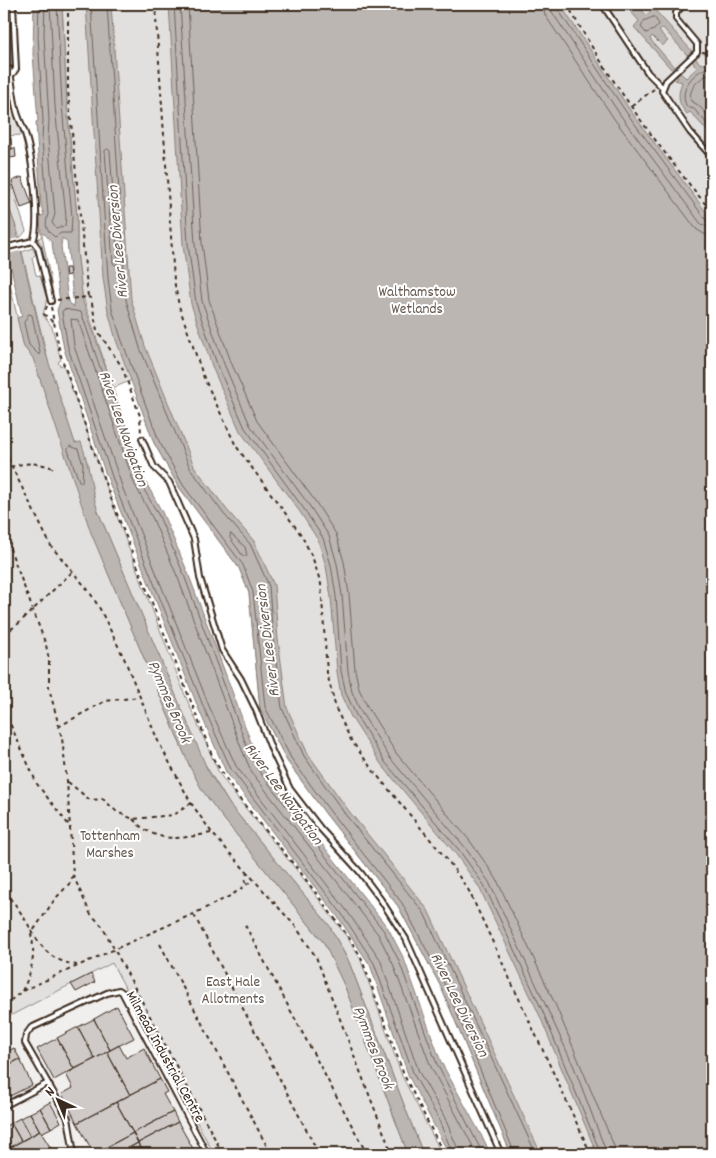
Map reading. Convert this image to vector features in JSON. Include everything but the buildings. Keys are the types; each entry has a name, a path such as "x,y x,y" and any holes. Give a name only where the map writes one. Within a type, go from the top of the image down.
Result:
{"lane":[{"path":"11,76 16,69 13,4"},
{"path":"602,4 648,73 662,88 665,98 712,157"},
{"path":"662,88 666,81 697,52 697,44 676,19 676,13 684,4"},
{"path":"9,70 16,111 29,150 37,217 33,241"},
{"path":"5,248 33,241"},
{"path":"33,241 38,248 49,302"},
{"path":"142,439 154,467 169,482 194,539 200,578 222,650 242,679 290,789 320,828 366,879 406,939 501,1154"},
{"name":"Milmead Industrial Centre","path":"74,1154 68,1118 25,1043 26,1034 31,1028 106,993 120,991 207,1154"},
{"path":"4,1106 48,1083"}],"path":[{"path":"4,22 6,23 5,4"},
{"path":"68,4 68,92 88,297 91,298 97,330 122,367 140,416 142,439"},
{"path":"156,4 174,280 179,306 204,378 236,446 302,536 313,559 321,584 327,673 336,709 351,740 449,862 469,891 591,1154"},
{"path":"567,4 585,38 632,106 712,212"},
{"path":"697,52 712,53"},
{"path":"632,106 654,89"},
{"path":"59,300 88,297"},
{"path":"49,302 44,314 54,323"},
{"path":"52,315 60,353 106,486 214,760 233,792 301,873 350,939 361,957 404,1075 444,1154"},
{"path":"4,451 10,467 48,541 89,591 100,609 160,746 191,803 212,833 296,927 316,956 392,1154"},
{"path":"10,467 30,462 42,463 56,469"},
{"path":"4,533 46,645 49,660 49,688 67,781 73,875 90,913 102,926 223,1154"},
{"path":"4,634 17,626 72,572"},
{"path":"58,727 105,701 140,697"},
{"path":"4,710 37,784 71,828"},
{"path":"67,781 90,800 103,800 117,812 133,819 142,829 177,840 212,833"},
{"path":"133,819 174,815 191,803"},
{"path":"244,886 247,872"},
{"path":"31,934 55,898 70,883 73,875"},
{"path":"4,1006 22,991 193,914 232,895 254,879"},
{"path":"4,892 19,909 34,945 33,964 22,991"},
{"path":"193,914 319,1154"},
{"path":"245,925 367,1154"},
{"path":"31,934 53,958 64,963 79,965"},
{"path":"160,944 272,1154"}],"shaded area":[{"path":"113,962 214,1154 4,1154 4,1019"}],"green space":[{"path":"4,4 9,4 12,69 4,70"},
{"name":"Walthamstow Wetlands","path":"62,4 712,4 712,1154 511,1154 441,987 398,906 287,761 260,708 249,593 239,568 179,487 154,443 132,380 113,388 82,294 77,251 77,217 67,105"},
{"path":"4,70 6,88 23,135 4,136"},
{"path":"4,162 26,231 20,238 4,194"},
{"path":"42,235 53,293 51,293 42,245 38,240"},
{"path":"32,248 36,254 32,258 36,275 40,276 47,299 43,315 52,327 61,360 58,362 60,366 63,364 126,541 185,695 219,773 237,798 300,874 349,940 360,958 402,1076 442,1154 423,1154 349,962 329,925 230,805 203,761 97,509 88,477 88,463 75,444 49,365 22,252"},
{"name":"Tottenham Marshes","path":"4,258 24,347 33,358 103,561 190,767 202,789 219,813 324,943 345,987 408,1154 214,1154 112,963 4,1019"}],"water":[{"name":"River Lee Navigation","path":"34,4 62,4 67,105 77,217 77,251 83,302 144,479 162,512 188,573 252,745 262,768 388,928 404,959 441,1062 486,1144 489,1154 449,1154 409,1077 370,965 338,917 226,772 199,710 105,472 64,349 57,310 60,302 52,243 45,234 41,234 40,216 44,215 41,205 33,54","holes":["62,238 67,242 74,307 68,301 61,246"]},
{"name":"River Lee Diversion","path":"86,4 111,4 131,299 145,346 194,466 227,510 254,541 274,585 278,639 287,708 308,754 349,811 428,910 541,1154 511,1154 441,987 398,906 287,761 260,708 249,593 239,568 179,487 154,443 116,340 108,311 103,278"},
{"name":"Walthamstow Wetlands","path":"169,4 560,4 630,110 712,220 712,1154 597,1154 539,1014 479,887 455,853 381,764 351,717 341,695 337,672 331,597 326,566 318,540 300,512 240,431 213,369 191,304 183,245"},
{"path":"624,4 637,4 646,15 654,9 692,51 687,55 663,28 659,31 668,41 662,46 652,36 650,39 674,67 671,69 634,27 639,21"},
{"path":"695,58 701,64 712,63 712,136 690,112 687,114 679,99 682,82 675,80 678,78 675,75 679,72 686,78 697,68 692,61"},
{"name":"Pymmes Brook","path":"4,194 15,224 44,348 75,443 81,442 84,450 97,509 208,771 230,805 329,925 349,962 423,1154 408,1154 345,987 324,943 219,813 202,790 190,767 91,533 33,358 24,347 17,318 22,316 4,237"}],"pier":[{"path":"20,238 23,250 8,254 5,241"}],"park label":[{"name":"East Hale Allotments","path":"233,990"}]}
